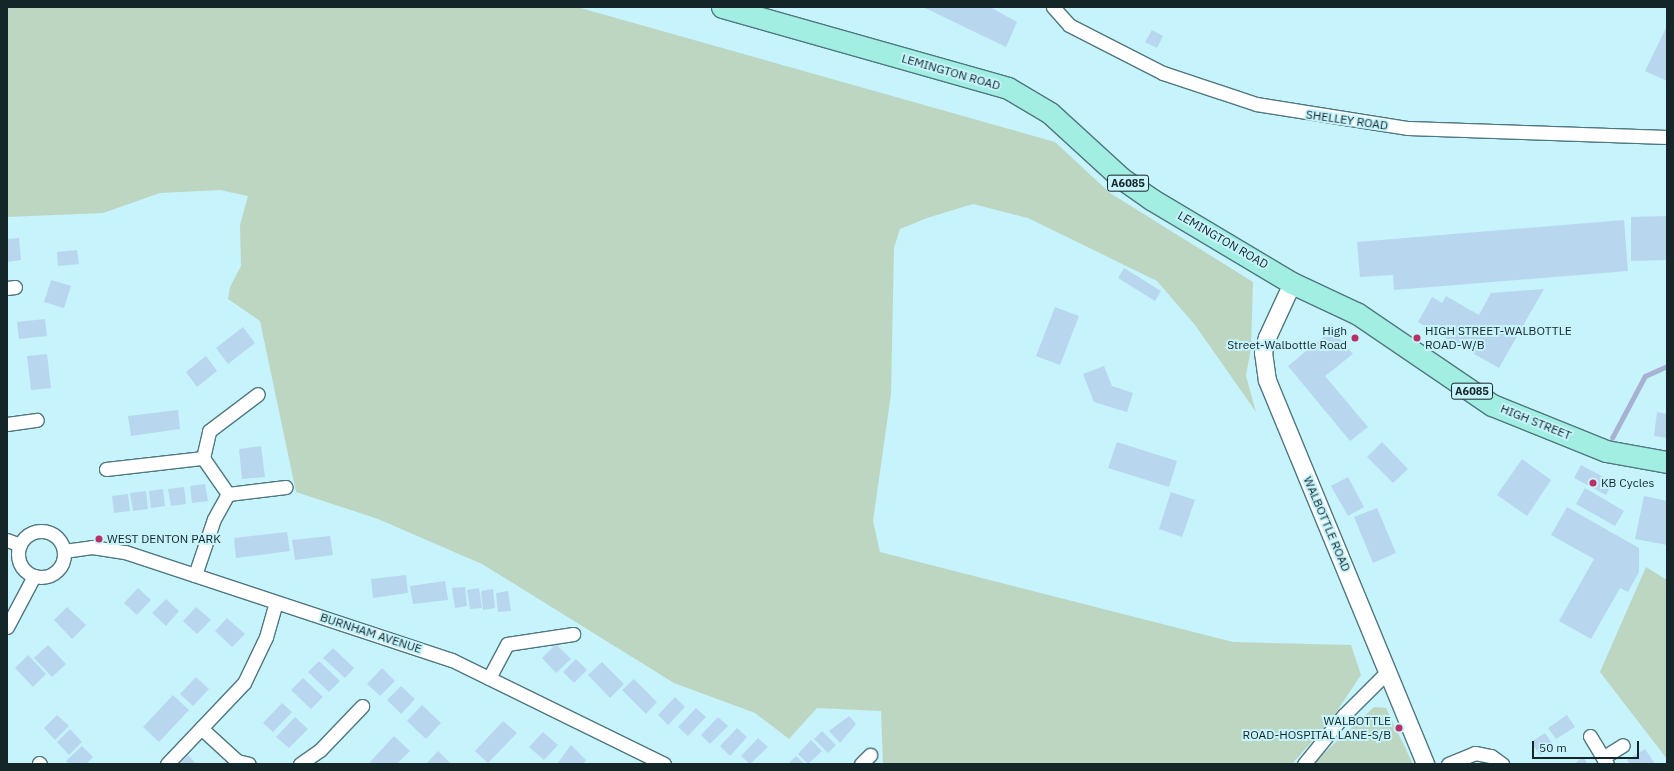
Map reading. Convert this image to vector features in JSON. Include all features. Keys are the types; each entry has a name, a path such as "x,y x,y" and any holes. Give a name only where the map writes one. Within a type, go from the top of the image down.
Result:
{"main road":[{"name":"LEMINGTON ROAD","path":"722,7 1008,88 1050,113 1121,178 1292,283"},
{"name":"HIGH STREET","path":"1292,283 1358,314 1492,405 1606,451 1667,462"}],"street":[{"name":"SHELLEY ROAD","path":"1053,7 1069,25 1163,73 1204,90 1263,106 1408,128 1667,137"},
{"name":"WALBOTTLE ROAD","path":"1292,283 1267,337 1263,366 1368,621 1386,673 1424,764"},
{"path":"228,494 203,458 209,430 258,394"},
{"path":"8,420 37,420"},
{"path":"106,468 203,458"},
{"path":"228,494 286,487"},
{"path":"195,575 214,519 228,494"},
{"path":"40,531 56,536 64,551 56,572 34,576 22,567 20,545 24,538 40,531"},
{"path":"7,540 20,545"},
{"name":"BURNHAM AVENUE","path":"64,551 92,547 125,552 452,660 664,764"},
{"path":"7,626 34,576"},
{"path":"167,764 251,671 276,602"},
{"path":"490,678 508,644 574,634"},
{"path":"1304,764 1344,715 1386,673"},
{"path":"300,764 320,750 362,706"},
{"path":"201,728 237,761 249,764"},
{"path":"1590,736 1606,760 1623,745"},
{"path":"1448,764 1476,753 1491,756 1502,764"}],"green space":[{"path":"7,7 577,7 1055,142 1110,193 1253,282 1251,348 1246,376 1256,412 1195,325 1157,281 1028,218 973,204 927,218 900,229 894,248 891,394 873,521 880,552 1233,642 1351,645 1361,675 1331,720 1292,764 883,764 881,711 817,708 789,739 755,713 674,683 482,564 378,519 296,492 260,321 228,299 230,287 241,266 240,225 248,196 220,190 160,193 103,213 7,217"},
{"path":"1646,567 1667,580 1667,759 1600,672"},
{"path":"1374,707 1386,708 1413,764 1312,764"}],"building":[{"path":"923,7 990,7 1017,22 1006,47"},
{"path":"1667,26 1667,81 1645,71"},
{"path":"1152,30 1163,36 1157,48 1145,42"},
{"path":"1667,216 1667,260 1631,261 1631,217"},
{"path":"1624,220 1628,271 1394,290 1393,275 1360,277 1357,242"},
{"path":"19,238 21,260 7,262 7,239"},
{"path":"77,250 79,264 58,266 57,252"},
{"path":"1124,268 1161,291 1155,301 1118,278"},
{"path":"51,280 71,286 64,308 44,302"},
{"path":"1544,289 1499,368 1418,322 1432,297 1442,303 1446,296 1479,315 1491,293"},
{"path":"1055,307 1079,316 1060,365 1036,356"},
{"path":"45,319 47,336 19,339 17,322"},
{"path":"243,327 255,343 228,364 216,348"},
{"path":"1332,330 1353,354 1325,376 1368,427 1350,441 1288,366"},
{"path":"47,354 51,388 31,390 27,356"},
{"path":"206,356 217,371 197,387 186,372"},
{"path":"1104,366 1112,386 1133,393 1127,412 1094,402 1083,374"},
{"path":"178,410 180,429 131,436 128,416"},
{"path":"1657,412 1667,414 1667,438 1654,436"},
{"path":"1117,442 1177,461 1169,487 1108,468"},
{"path":"1382,442 1408,469 1393,483 1367,457"},
{"path":"261,446 265,477 242,479 239,449"},
{"path":"1522,459 1551,480 1527,516 1497,495"},
{"path":"1581,465 1613,482 1606,495 1574,478"},
{"path":"1348,477 1364,507 1348,516 1331,486"},
{"path":"205,484 208,501 192,503 190,486"},
{"path":"184,487 186,504 171,506 168,489"},
{"path":"1585,488 1624,511 1615,526 1576,504"},
{"path":"163,489 165,506 151,508 149,491"},
{"path":"146,491 148,509 133,511 130,493"},
{"path":"1171,492 1195,500 1182,537 1159,529"},
{"path":"128,494 130,511 114,513 112,496"},
{"path":"1644,496 1667,501 1667,545 1635,539"},
{"path":"1567,507 1639,548 1639,572 1628,592 1620,588 1591,639 1559,621 1594,559 1551,535"},
{"path":"1377,508 1396,553 1373,563 1354,517"},
{"path":"287,532 290,551 236,558 234,538"},
{"path":"330,536 333,555 295,560 292,540"},
{"path":"406,575 408,593 373,598 371,579"},
{"path":"445,581 448,600 413,604 410,586"},
{"path":"465,587 467,606 455,608 452,588"},
{"path":"138,588 151,600 137,615 124,603"},
{"path":"479,588 482,608 470,609 467,590"},
{"path":"493,589 495,608 483,610 481,591"},
{"path":"508,591 511,611 498,612 496,593"},
{"path":"166,599 179,611 166,626 152,613"},
{"path":"67,607 86,625 72,639 54,620"},
{"path":"196,607 211,620 197,634 183,621"},
{"path":"227,618 245,634 232,647 215,631"},
{"path":"556,644 571,659 556,673 542,658"},
{"path":"48,645 66,664 52,677 34,658"},
{"path":"333,648 354,668 345,678 323,658"},
{"path":"28,655 46,674 33,687 15,668"},
{"path":"576,659 587,670 574,683 563,672"},
{"path":"319,661 340,681 329,692 308,672"},
{"path":"602,662 624,684 610,698 588,675"},
{"path":"382,668 395,681 380,696 367,684"},
{"path":"196,677 209,689 193,706 180,694"},
{"path":"303,678 323,697 311,709 291,690"},
{"path":"634,679 657,702 646,714 622,690"},
{"path":"401,686 415,699 401,714 387,700"},
{"path":"173,695 189,710 159,742 143,727"},
{"path":"675,697 685,707 668,725 658,715"},
{"path":"282,703 292,712 273,732 263,723"},
{"path":"422,705 441,723 426,739 407,721"},
{"path":"696,708 706,717 688,736 678,727"},
{"path":"57,715 69,726 55,740 44,728"},
{"path":"1567,715 1575,727 1556,739 1548,728"},
{"path":"849,716 856,724 840,743 829,731"},
{"path":"295,717 308,729 289,748 276,737"},
{"path":"718,717 728,726 710,744 701,735"},
{"path":"503,721 517,733 488,763 475,751"},
{"path":"737,728 747,737 730,756 720,746"},
{"path":"70,729 82,742 69,755 57,742"},
{"path":"822,731 836,745 828,753 814,739"},
{"path":"543,732 558,745 544,760 529,747"},
{"path":"1545,733 1554,746 1540,755 1531,742"},
{"path":"394,736 410,751 397,764 372,764 370,762"},
{"path":"758,738 768,747 750,764 741,756"},
{"path":"811,740 822,751 808,764 798,754"},
{"path":"571,745 586,760 583,764 557,764"},
{"path":"82,746 93,757 86,764 70,764 66,761"},
{"path":"1645,749 1655,764 1630,764 1627,760"},
{"path":"438,751 451,764 426,764"},
{"path":"188,755 196,764 180,764"},
{"path":"796,756 805,764 788,764"},
{"path":"1583,757 1588,764 1574,764"}],"waterway":[{"path":"1612,438 1645,376 1667,366"}],"place":[{"name":"High Street-Walbottle Road","path":"1355,338"},
{"name":"HIGH STREET-WALBOTTLE ROAD-W/B","path":"1417,338"},
{"name":"KB Cycles","path":"1593,483"},
{"name":"WEST DENTON PARK","path":"99,539"},
{"name":"WALBOTTLE ROAD-HOSPITAL LANE-S/B","path":"1399,728"}]}
